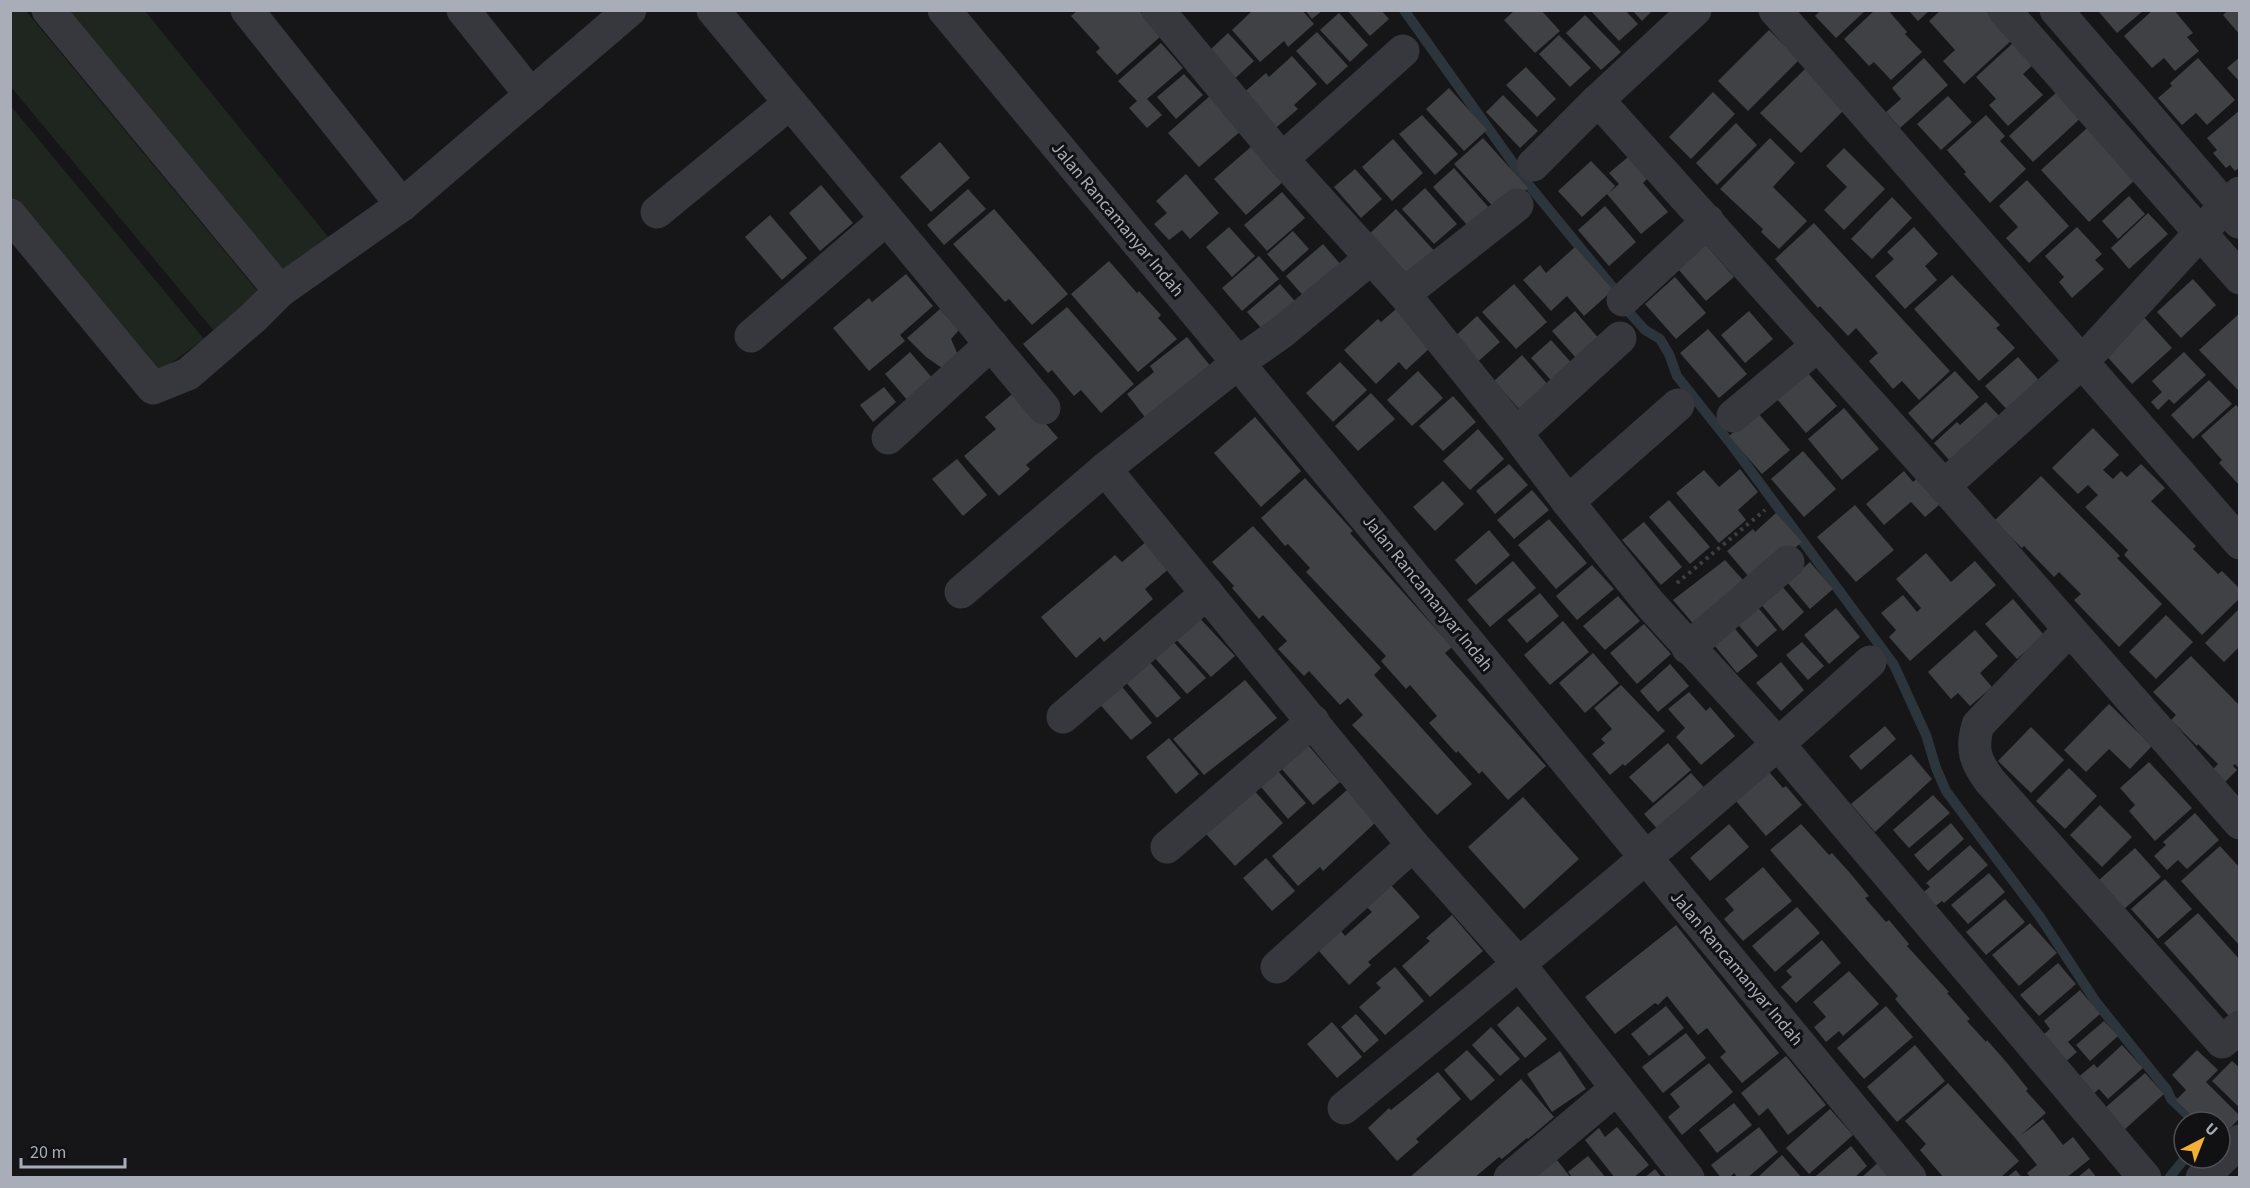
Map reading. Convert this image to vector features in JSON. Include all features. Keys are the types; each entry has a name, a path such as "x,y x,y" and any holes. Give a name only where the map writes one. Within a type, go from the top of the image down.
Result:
{"street":[{"path":"48,10 280,291"},
{"path":"247,10 402,205"},
{"path":"463,10 531,95"},
{"path":"10,215 153,388 188,374 280,291 402,205 630,10"},
{"path":"713,10 1044,408"},
{"name":"Jalan Rancamanyar Indah","path":"944,10 1910,1178"},
{"path":"1533,165 1598,100 1695,10"},
{"path":"1775,10 2240,543"},
{"path":"2004,10 2240,278"},
{"path":"1944,486 2082,362 2201,234 2235,207 2056,10"},
{"path":"1172,15 1282,159 1404,294 1651,605 1779,745 2145,1178"},
{"path":"1282,159 1403,51"},
{"path":"1598,100 1944,486 2240,823"},
{"path":"657,212 790,103"},
{"path":"1404,294 1517,205"},
{"path":"751,336 886,219"},
{"path":"1623,300 1708,221"},
{"path":"961,592 1105,469 1238,363 1282,332 1371,258"},
{"path":"1516,433 1620,338"},
{"path":"888,438 991,344"},
{"path":"1733,416 1818,345"},
{"path":"1568,502 1678,405"},
{"path":"1105,469 1413,845 1519,964 1688,1178"},
{"path":"1688,648 1788,562"},
{"path":"1063,717 1207,593"},
{"path":"2069,630 1978,725 1974,741 1978,763 1990,781 2222,1042 2240,1027"},
{"path":"1344,1108 1646,858 1779,745 1870,662"},
{"path":"1167,847 1313,721"},
{"path":"1277,967 1413,845"},
{"path":"1510,1178 1617,1088"},
{"path":"2202,1178 2240,1141"}],"path":[{"path":"1651,605 1765,510"}],"shaded area":[{"path":"10,11 26,11 260,294 214,331 11,87"},
{"path":"65,11 145,11 329,238 281,276"},
{"path":"10,105 204,339 157,373 11,198"}],"building":[{"path":"1078,10 1139,10 1161,36 1117,75 1096,52 1100,48 1071,16"},
{"path":"1253,10 1302,10 1314,24 1288,47 1284,41 1260,62 1232,30"},
{"path":"1305,10 1323,10 1312,19"},
{"path":"1347,10 1381,10 1389,19 1370,36"},
{"path":"1515,10 1541,10 1560,31 1535,53 1504,20"},
{"path":"1590,10 1625,10 1638,24 1619,41"},
{"path":"1632,10 1653,10 1642,21"},
{"path":"1821,10 1866,10 1836,38 1815,16"},
{"path":"1875,10 1888,10 1907,32 1905,34 1922,52 1891,80 1874,62 1869,66 1844,39"},
{"path":"1908,10 1930,10 1918,21"},
{"path":"1941,10 1985,10 2014,38 1964,84 1943,61 1955,50 1929,21"},
{"path":"2101,10 2144,10 2117,33 2099,12"},
{"path":"2153,10 2174,10 2193,33 2187,37 2199,51 2175,71 2164,58 2152,68 2124,36"},
{"path":"2228,10 2240,10 2240,35 2223,15"},
{"path":"1339,13 1368,45 1350,62 1320,30"},
{"path":"1585,15 1621,52 1601,70 1566,33"},
{"path":"1769,30 1799,60 1748,111 1718,81"},
{"path":"1317,32 1348,66 1327,85 1296,51"},
{"path":"1228,33 1254,61 1232,81 1207,53"},
{"path":"1559,35 1591,68 1570,87 1539,54"},
{"path":"1161,43 1183,68 1147,99 1162,115 1147,128 1129,108 1137,101 1118,81"},
{"path":"2013,43 2033,65 2023,74 2043,95 2008,126 1989,105 1996,99 1976,77"},
{"path":"1292,56 1317,84 1294,105 1298,109 1272,131 1240,96 1266,73 1269,77"},
{"path":"2240,57 2240,82 2227,68"},
{"path":"1924,58 1948,85 1900,128 1886,112 1901,99 1892,88"},
{"path":"2198,58 2235,100 2207,125 2196,113 2182,125 2158,98 2172,86 2170,83"},
{"path":"1526,67 1556,99 1537,117 1506,85"},
{"path":"1805,69 1845,109 1801,153 1760,113"},
{"path":"1184,74 1203,95 1176,119 1157,97"},
{"path":"1449,88 1487,130 1464,151 1426,109"},
{"path":"2059,90 2083,116 2033,162 2009,136"},
{"path":"1713,92 1735,114 1691,159 1669,137"},
{"path":"1211,95 1242,130 1199,167 1168,133"},
{"path":"1503,95 1538,131 1520,148 1486,112"},
{"path":"1948,96 1972,122 1941,150 1917,124"},
{"path":"2240,110 2240,167 2235,171 2230,165 2226,168 2213,153 2217,150 2207,138"},
{"path":"1422,115 1458,154 1435,175 1399,134"},
{"path":"1986,115 2005,136 2000,141 2026,169 1990,203 1964,174 1966,172 1947,150"},
{"path":"1736,123 1757,145 1717,185 1696,163"},
{"path":"2087,128 2135,180 2089,222 2041,170"},
{"path":"1483,138 1528,188 1500,214 1454,164"},
{"path":"1770,138 1795,163 1773,187 1807,221 1779,249 1761,232 1763,229 1720,189"},
{"path":"1393,139 1423,173 1392,201 1362,167"},
{"path":"940,142 970,178 931,212 900,177"},
{"path":"1253,145 1285,180 1246,215 1214,179"},
{"path":"1844,148 1885,189 1844,230 1824,210 1847,187 1826,166"},
{"path":"1628,157 1647,179 1643,183 1668,212 1641,234 1607,194 1582,217 1558,191 1591,161 1615,186 1609,193 1619,184 1609,173"},
{"path":"1454,168 1490,209 1469,227 1433,187"},
{"path":"1355,169 1382,199 1361,218 1334,187"},
{"path":"1186,174 1219,213 1190,239 1182,230 1169,240 1154,224 1167,213 1156,201"},
{"path":"2027,180 2069,226 2029,263 2006,238 2018,227 1999,206"},
{"path":"821,185 853,223 820,251 789,213"},
{"path":"1425,188 1457,224 1434,244 1402,209"},
{"path":"968,189 986,209 944,245 927,225"},
{"path":"1282,192 1305,218 1267,251 1244,225"},
{"path":"2129,196 2145,214 2118,239 2102,221"},
{"path":"1892,197 1912,218 1872,259 1851,239"},
{"path":"1605,206 1636,242 1609,266 1578,230"},
{"path":"994,209 1068,294 1032,325 1009,299 1005,302 953,244"},
{"path":"1396,209 1438,255 1407,282 1367,236"},
{"path":"2148,213 2168,234 2129,269 2111,248"},
{"path":"770,215 807,258 782,280 745,237"},
{"path":"1814,223 1950,371 1919,400 1902,381 1893,389 1869,361 1878,353 1856,328 1848,336 1820,306 1818,308 1775,259"},
{"path":"1229,227 1255,256 1232,277 1206,247"},
{"path":"1914,227 1938,254 1925,266 1937,280 1905,309 1875,276 1894,259 1887,252"},
{"path":"2077,227 2102,254 2095,260 2104,269 2072,298 2059,282 2064,277 2045,256"},
{"path":"1293,231 1309,249 1283,272 1267,254"},
{"path":"1323,244 1349,274 1312,306 1286,276"},
{"path":"1706,245 1734,277 1706,301 1678,269"},
{"path":"1575,247 1613,290 1584,316 1567,296 1551,311 1523,280 1540,265 1546,273"},
{"path":"1259,256 1279,279 1242,311 1222,288"},
{"path":"1109,261 1137,293 1139,291 1161,315 1158,318 1177,339 1138,372 1071,294"},
{"path":"906,274 933,306 900,335 905,341 869,371 833,328 869,298 872,302"},
{"path":"1952,275 2000,325 1996,328 2015,348 1979,381 1914,309"},
{"path":"1675,277 1706,313 1676,339 1645,304"},
{"path":"2193,279 2216,305 2181,338 2157,312"},
{"path":"1280,284 1300,307 1268,336 1247,312"},
{"path":"1514,284 1547,322 1516,349 1482,312"},
{"path":"1067,307 1134,384 1101,413 1081,390 1074,396 1052,370 1048,373 1023,344"},
{"path":"940,309 959,330 951,339 958,355 945,370 926,357 907,338"},
{"path":"1396,309 1431,347 1406,370 1399,362 1376,384 1344,350 1378,319 1381,322"},
{"path":"1575,311 1607,348 1584,367 1552,331"},
{"path":"1749,311 1773,339 1745,363 1721,335"},
{"path":"2240,313 2240,392 2199,350"},
{"path":"2141,314 2172,348 2132,384 2101,350"},
{"path":"1477,316 1500,342 1473,366 1451,340"},
{"path":"1708,329 1747,374 1719,398 1680,353"},
{"path":"1187,337 1216,373 1151,425 1127,394 1154,372 1150,366"},
{"path":"1551,340 1577,369 1557,387 1531,358"},
{"path":"910,352 940,387 914,408 885,374"},
{"path":"2184,352 2206,375 2174,404 2169,399 2158,410 2151,402 2162,392 2152,381"},
{"path":"1522,355 1557,395 1529,420 1494,381"},
{"path":"2018,357 2044,386 2012,415 1985,386"},
{"path":"1340,362 1367,390 1333,422 1306,393"},
{"path":"1418,371 1443,398 1412,426 1387,400"},
{"path":"1955,371 1979,397 1932,440 1908,413"},
{"path":"1807,372 1837,406 1806,433 1776,398"},
{"path":"2209,380 2232,404 2193,439 2171,415"},
{"path":"884,387 896,402 873,422 860,405"},
{"path":"1017,390 1058,438 1026,465 1030,469 999,496 964,456 996,429 985,417"},
{"path":"1371,393 1395,419 1358,451 1335,426"},
{"path":"1453,396 1476,422 1443,451 1419,426"},
{"path":"1986,402 2008,425 1950,461 1934,443 1957,422 1960,425"},
{"path":"2236,405 2240,409 2240,486 2219,463 2222,460 2201,436"},
{"path":"1844,408 1879,449 1842,480 1808,439"},
{"path":"1757,412 1790,450 1762,474 1729,436"},
{"path":"1255,417 1301,471 1261,507 1214,453"},
{"path":"2093,428 2119,455 2103,470 2113,479 2121,471 2127,477 2141,464 2165,488 2151,501 2196,546 2193,549 2218,574 2222,571 2240,589 2240,598 2202,635 2124,555 2128,550 2085,507 2098,495 2088,485 2078,494 2052,468"},
{"path":"1478,429 1504,459 1470,490 1443,461"},
{"path":"1803,451 1836,489 1804,517 1771,479"},
{"path":"957,459 987,495 963,516 932,479"},
{"path":"1509,464 1528,485 1495,514 1476,491"},
{"path":"1740,469 1758,492 1738,510 1746,520 1719,543 1676,493 1704,470 1719,487"},
{"path":"1904,471 1913,482 1923,473 1945,500 1925,517 1911,502 1884,525 1866,504"},
{"path":"2041,476 2120,556 2117,558 2162,604 2119,647 2074,600 2081,594 2059,572 2054,577 2024,546 2022,548 1994,521"},
{"path":"1305,478 1353,531 1350,533 1452,647 1445,653 1546,766 1508,800 1482,771 1479,774 1458,751 1456,753 1429,723 1437,716 1410,685 1406,689 1381,661 1386,656 1306,572 1310,568 1288,544 1285,546 1261,518"},
{"path":"1443,481 1464,504 1435,531 1413,507"},
{"path":"1532,490 1549,510 1514,539 1497,520"},
{"path":"1669,500 1710,547 1690,564 1649,517"},
{"path":"1855,505 1894,550 1856,582 1817,537"},
{"path":"1776,513 1802,542 1754,583 1727,551 1753,529 1755,532"},
{"path":"1549,519 1587,563 1556,589 1518,545"},
{"path":"1644,522 1682,567 1661,585 1622,540"},
{"path":"1253,526 1381,668 1374,675 1472,784 1437,815 1352,725 1363,715 1348,698 1340,705 1309,671 1304,676 1278,649 1287,641 1263,615 1259,619 1212,562"},
{"path":"1489,530 1510,555 1476,585 1455,560"},
{"path":"1147,541 1170,568 1145,589 1153,599 1104,642 1100,637 1076,658 1041,617 1115,555 1122,562"},
{"path":"1926,553 1951,582 1975,561 1996,585 1910,661 1889,637 1896,630 1881,613 1903,595 1917,612 1921,608 1896,579"},
{"path":"1725,560 1752,590 1702,634 1673,600"},
{"path":"1513,561 1536,588 1490,627 1467,600"},
{"path":"1810,562 1833,589 1810,609 1787,582"},
{"path":"1592,565 1614,589 1577,620 1556,596"},
{"path":"1781,585 1804,612 1783,631 1760,603"},
{"path":"1540,593 1559,616 1527,643 1507,620"},
{"path":"1618,596 1640,621 1605,650 1583,626"},
{"path":"2013,599 2044,635 2017,659 1985,624"},
{"path":"1755,604 1777,630 1757,647 1735,621"},
{"path":"1836,608 1860,637 1829,664 1804,635"},
{"path":"2240,608 2240,646 2224,662 2205,643"},
{"path":"1195,613 1235,656 1211,677 1172,635"},
{"path":"2166,615 2193,642 2156,679 2129,652"},
{"path":"1563,621 1589,652 1550,685 1524,655"},
{"path":"1730,623 1758,656 1737,673 1710,640"},
{"path":"1644,624 1671,654 1637,684 1610,653"},
{"path":"1975,630 1998,656 1980,673 1992,687 1970,706 1958,693 1951,699 1928,672"},
{"path":"1171,639 1206,678 1187,694 1153,656"},
{"path":"1802,642 1824,666 1808,680 1786,655"},
{"path":"1593,653 1619,683 1585,713 1559,683"},
{"path":"2191,656 2240,706 2240,769 2235,764 2233,766 2237,770 2225,782 2212,770 2218,764 2171,720 2176,715 2153,692"},
{"path":"1147,659 1181,698 1157,718 1123,679"},
{"path":"1781,662 1804,690 1781,711 1756,683"},
{"path":"1670,664 1689,686 1658,712 1640,691"},
{"path":"1245,680 1277,718 1204,775 1173,739"},
{"path":"1119,683 1152,723 1131,740 1097,701"},
{"path":"1621,685 1665,731 1625,766 1623,764 1610,775 1592,754 1605,743 1601,739 1612,729 1594,708"},
{"path":"1689,692 1706,711 1710,707 1735,736 1701,765 1676,737 1685,728 1668,709"},
{"path":"2109,704 2152,746 2130,769 2109,749 2086,772 2064,750"},
{"path":"1885,726 1896,739 1861,770 1849,756"},
{"path":"2031,727 2064,760 2031,793 1998,761"},
{"path":"1169,738 1199,774 1176,794 1146,757"},
{"path":"1668,743 1691,770 1653,803 1629,777"},
{"path":"1308,745 1340,782 1313,805 1281,768"},
{"path":"1911,754 1932,779 1875,832 1851,804"},
{"path":"2149,762 2192,808 2155,841 2129,811 2135,805 2120,788"},
{"path":"1762,764 1783,788 1786,786 1802,805 1766,836 1729,793"},
{"path":"2069,768 2097,796 2065,829 2036,801"},
{"path":"1278,771 1306,803 1288,819 1261,787"},
{"path":"1691,773 1710,794 1663,835 1644,814"},
{"path":"1252,788 1283,823 1235,866 1197,824"},
{"path":"1347,790 1375,823 1323,871 1320,867 1298,886 1272,856"},
{"path":"1933,795 1950,813 1909,848 1893,830"},
{"path":"1523,797 1579,859 1524,909 1468,847"},
{"path":"2100,805 2132,837 2102,867 2070,835"},
{"path":"2195,813 2219,840 2187,869 2178,860 2167,870 2154,856 2166,845 2163,842"},
{"path":"1951,823 1964,839 1928,871 1914,855"},
{"path":"1729,824 1749,847 1710,881 1690,858"},
{"path":"1801,824 1829,855 1832,853 1850,873 1869,896 1865,898 1886,922 1889,920 1909,944 1907,946 1970,1019 1967,1021 2008,1064 2028,1089 2026,1091 2046,1113 2021,1135 2043,1119 2063,1145 2073,1137 2090,1159 2066,1178 2031,1178 2027,1173 2037,1165 1895,999 1898,996 1770,850"},
{"path":"1970,845 1988,865 1944,903 1942,901 1933,908 1921,894 1930,887 1926,883"},
{"path":"2220,846 2240,868 2240,946 2181,881"},
{"path":"2135,848 2161,877 2124,909 2099,880"},
{"path":"1266,858 1295,891 1272,911 1243,878"},
{"path":"1763,867 1792,901 1743,941 1724,919 1734,910 1725,899"},
{"path":"1989,873 2005,892 1968,924 1951,905"},
{"path":"2165,879 2192,909 2158,939 2131,909"},
{"path":"1391,885 1420,917 1368,962 1371,965 1349,985 1319,951 1341,931 1345,936 1372,912 1367,907"},
{"path":"2005,899 2025,922 1986,955 1966,932"},
{"path":"1797,907 1820,933 1775,972 1752,946"},
{"path":"2198,913 2240,960 2240,1023 2237,1025 2164,943"},
{"path":"1452,915 1483,951 1430,997 1402,966 1430,941 1426,938"},
{"path":"2030,923 2057,953 2019,986 1992,955"},
{"path":"1676,925 1779,1053 1742,1083 1720,1057 1726,1052 1707,1028 1698,1035 1667,996 1658,1005 1655,1003 1615,1034 1585,997"},
{"path":"1822,940 1841,963 1796,1003 1781,987 1792,977 1786,971"},
{"path":"2058,963 2076,984 2039,1016 2020,995"},
{"path":"1395,967 1424,1001 1385,1035 1359,1007 1381,988 1376,983"},
{"path":"1849,971 1879,1004 1843,1036 1839,1031 1826,1042 1814,1027 1826,1017 1813,1002"},
{"path":"2080,990 2100,1014 2068,1042 2077,1052 2057,1069 2034,1043 2050,1029 2044,1021"},
{"path":"1518,1006 1547,1039 1525,1058 1497,1025"},
{"path":"1666,1006 1684,1028 1649,1056 1631,1034"},
{"path":"1886,1006 1913,1037 1864,1079 1837,1048"},
{"path":"1356,1014 1379,1040 1364,1053 1341,1027"},
{"path":"2104,1021 2118,1036 2090,1061 2076,1045"},
{"path":"1332,1022 1362,1057 1337,1078 1307,1044"},
{"path":"1491,1027 1520,1059 1500,1076 1472,1045"},
{"path":"1686,1033 1706,1058 1663,1093 1642,1067"},
{"path":"1915,1045 1945,1081 1897,1122 1867,1087"},
{"path":"2122,1045 2143,1068 2108,1099 2099,1089 2085,1101 2070,1084 2094,1064 2097,1068"},
{"path":"1467,1050 1495,1080 1471,1101 1444,1070"},
{"path":"2197,1050 2218,1070 2206,1082 2240,1118 2232,1126 2232,1110 2186,1110 2176,1100 2186,1090 2172,1075"},
{"path":"1560,1051 1586,1089 1552,1112 1527,1074"},
{"path":"1786,1056 1826,1105 1788,1135 1768,1108 1759,1116 1741,1093"},
{"path":"2232,1061 2240,1068 2240,1108 2212,1081"},
{"path":"1709,1063 1733,1092 1682,1135 1668,1117 1680,1107 1670,1094"},
{"path":"1438,1072 1461,1099 1416,1139 1419,1142 1397,1161 1368,1128 1389,1108 1391,1110"},
{"path":"2145,1073 2164,1094 2124,1130 2105,1108"},
{"path":"1521,1079 1554,1117 1502,1159 1499,1157 1474,1178 1409,1178"},
{"path":"1948,1083 2019,1161 2000,1178 1944,1178 1920,1150 1926,1144 1905,1121"},
{"path":"1734,1103 1752,1125 1717,1153 1699,1130"},
{"path":"1830,1109 1853,1135 1809,1174 1786,1148"},
{"path":"1617,1127 1649,1165 1633,1178 1615,1178 1585,1140 1599,1128 1605,1137"},
{"path":"1759,1127 1778,1152 1747,1178 1738,1178 1734,1173 1729,1178 1721,1178 1711,1165"},
{"path":"1851,1146 1867,1166 1854,1178 1817,1178 1816,1176"},
{"path":"1782,1155 1802,1178 1757,1178"},
{"path":"1588,1156 1606,1178 1573,1178 1568,1172"},
{"path":"1557,1160 1571,1178 1536,1178 1536,1176"},
{"path":"1881,1160 1896,1178 1861,1178"},
{"path":"2089,1168 2097,1178 2077,1178"},
{"path":"1655,1169 1662,1178 1644,1178"},
{"path":"2016,1170 2022,1178 2006,1178"}],"waterway":[{"path":"1404,10 1528,184 1619,295 1619,301 1645,330 1660,339 1669,354 1677,376 1734,448 1894,665 1926,735 1946,791 2040,917 2096,1002 2167,1090 2171,1099 2182,1110"},
{"path":"2169,1178 2175,1170"}]}
